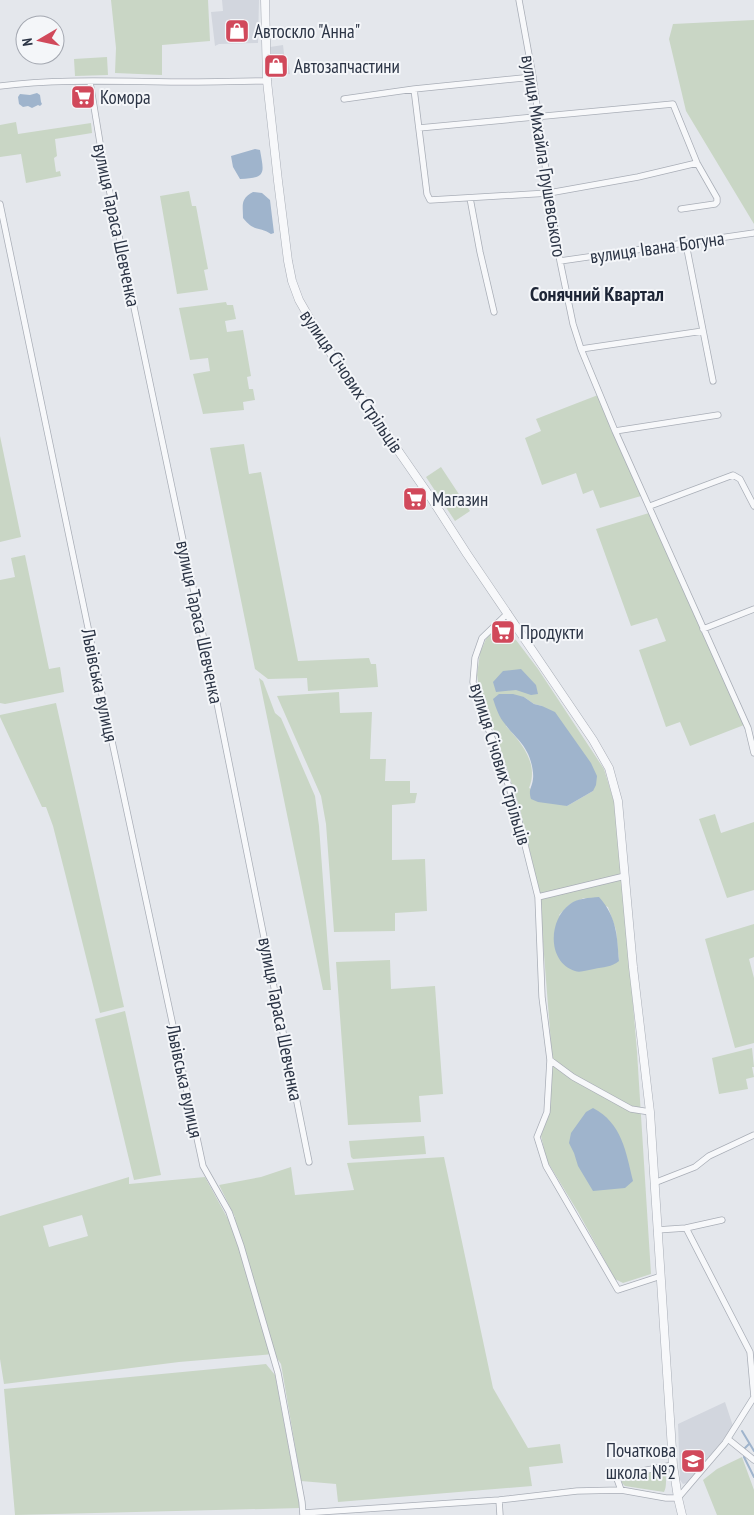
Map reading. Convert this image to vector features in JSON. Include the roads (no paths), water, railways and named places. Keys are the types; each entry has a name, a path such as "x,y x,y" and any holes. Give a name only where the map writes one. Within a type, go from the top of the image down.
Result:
{"street":[{"name":"вулиця Січових Стрільців","path":"266,0 267,81 288,261 292,281 299,300 332,355 433,501 593,740 614,783 618,801 634,976 650,1112 673,1465 682,1515"},
{"name":"вулиця Михайла Грушевського","path":"519,0 533,77 560,261 573,324 581,349 616,431 748,728 754,752"},
{"path":"344,99 533,77"},
{"path":"0,86 28,83 267,81"},
{"name":"вулиця Тараса Шевченка","path":"90,82 102,155 214,688 309,1162"},
{"path":"414,90 427,194 430,200 549,193 638,177 697,163"},
{"path":"418,128 673,104 697,163 717,198 715,204 681,209"},
{"path":"470,198 494,312"},
{"name":"Львівська вулиця","path":"0,204 203,1166 232,1220 278,1373 303,1514"},
{"name":"вулиця Івана Богуна","path":"560,261 754,233"},
{"path":"686,244 712,381"},
{"path":"581,349 703,331"},
{"path":"616,431 718,415"},
{"path":"650,506 734,475 740,479 754,506"},
{"path":"703,628 754,609"},
{"name":"вулиця Січових Стрільців","path":"508,613 482,638 475,658 473,682 478,703 500,756 538,897 542,997 550,1060 547,1112 537,1137 546,1166 618,1290 661,1276"},
{"path":"538,897 625,876"},
{"path":"550,1060 573,1077 631,1109 650,1112"},
{"path":"654,1183 694,1166 709,1156 754,1134"},
{"path":"657,1230 686,1228 722,1220"},
{"path":"303,1514 499,1500 577,1491 621,1490 666,1498 678,1498 728,1439 754,1398 750,1352 686,1228"},
{"path":"728,1439 754,1460"},
{"path":"621,1490 616,1476 673,1465"},
{"path":"499,1500 500,1515"}],"water":[{"path":"37,93 40,95 42,104 40,106 32,108 28,106 23,107 19,104 18,97 20,94 30,95"},
{"path":"255,149 260,150 262,173 255,177 240,179 233,167 231,156"},
{"path":"253,192 262,193 270,200 274,233 271,234 254,228 243,218 244,200"},
{"path":"521,669 536,685 538,694 531,695 516,690 496,692 493,682 503,671"},
{"path":"499,694 513,694 524,697 534,704 555,712 591,763 597,776 593,791 567,806 538,802 531,799 530,791 533,782 533,769 531,762 525,748 508,728 498,712 493,699"},
{"path":"599,897 613,919 617,935 619,961 582,972 575,971 559,959 555,950 555,930 558,920 563,911 573,902"},
{"path":"593,1108 603,1114 617,1130 625,1149 633,1181 625,1188 593,1191 578,1166 569,1143 571,1133 586,1112"}],"waterway":[{"path":"742,1431 754,1451"},
{"path":"745,1448 749,1444"},
{"path":"744,1457 754,1477"}],"place":[{"name":"Автоскло \"Анна\"","path":"237,31"},
{"name":"Автозапчастини","path":"276,66"},
{"name":"Комора","path":"83,97"},
{"name":"Магазин","path":"415,499"},
{"name":"Продукти","path":"503,632"},
{"name":"Початкова школа №2","path":"693,1461"}],"district":[{"name":"Сонячний Квартал","path":"597,294"}]}
